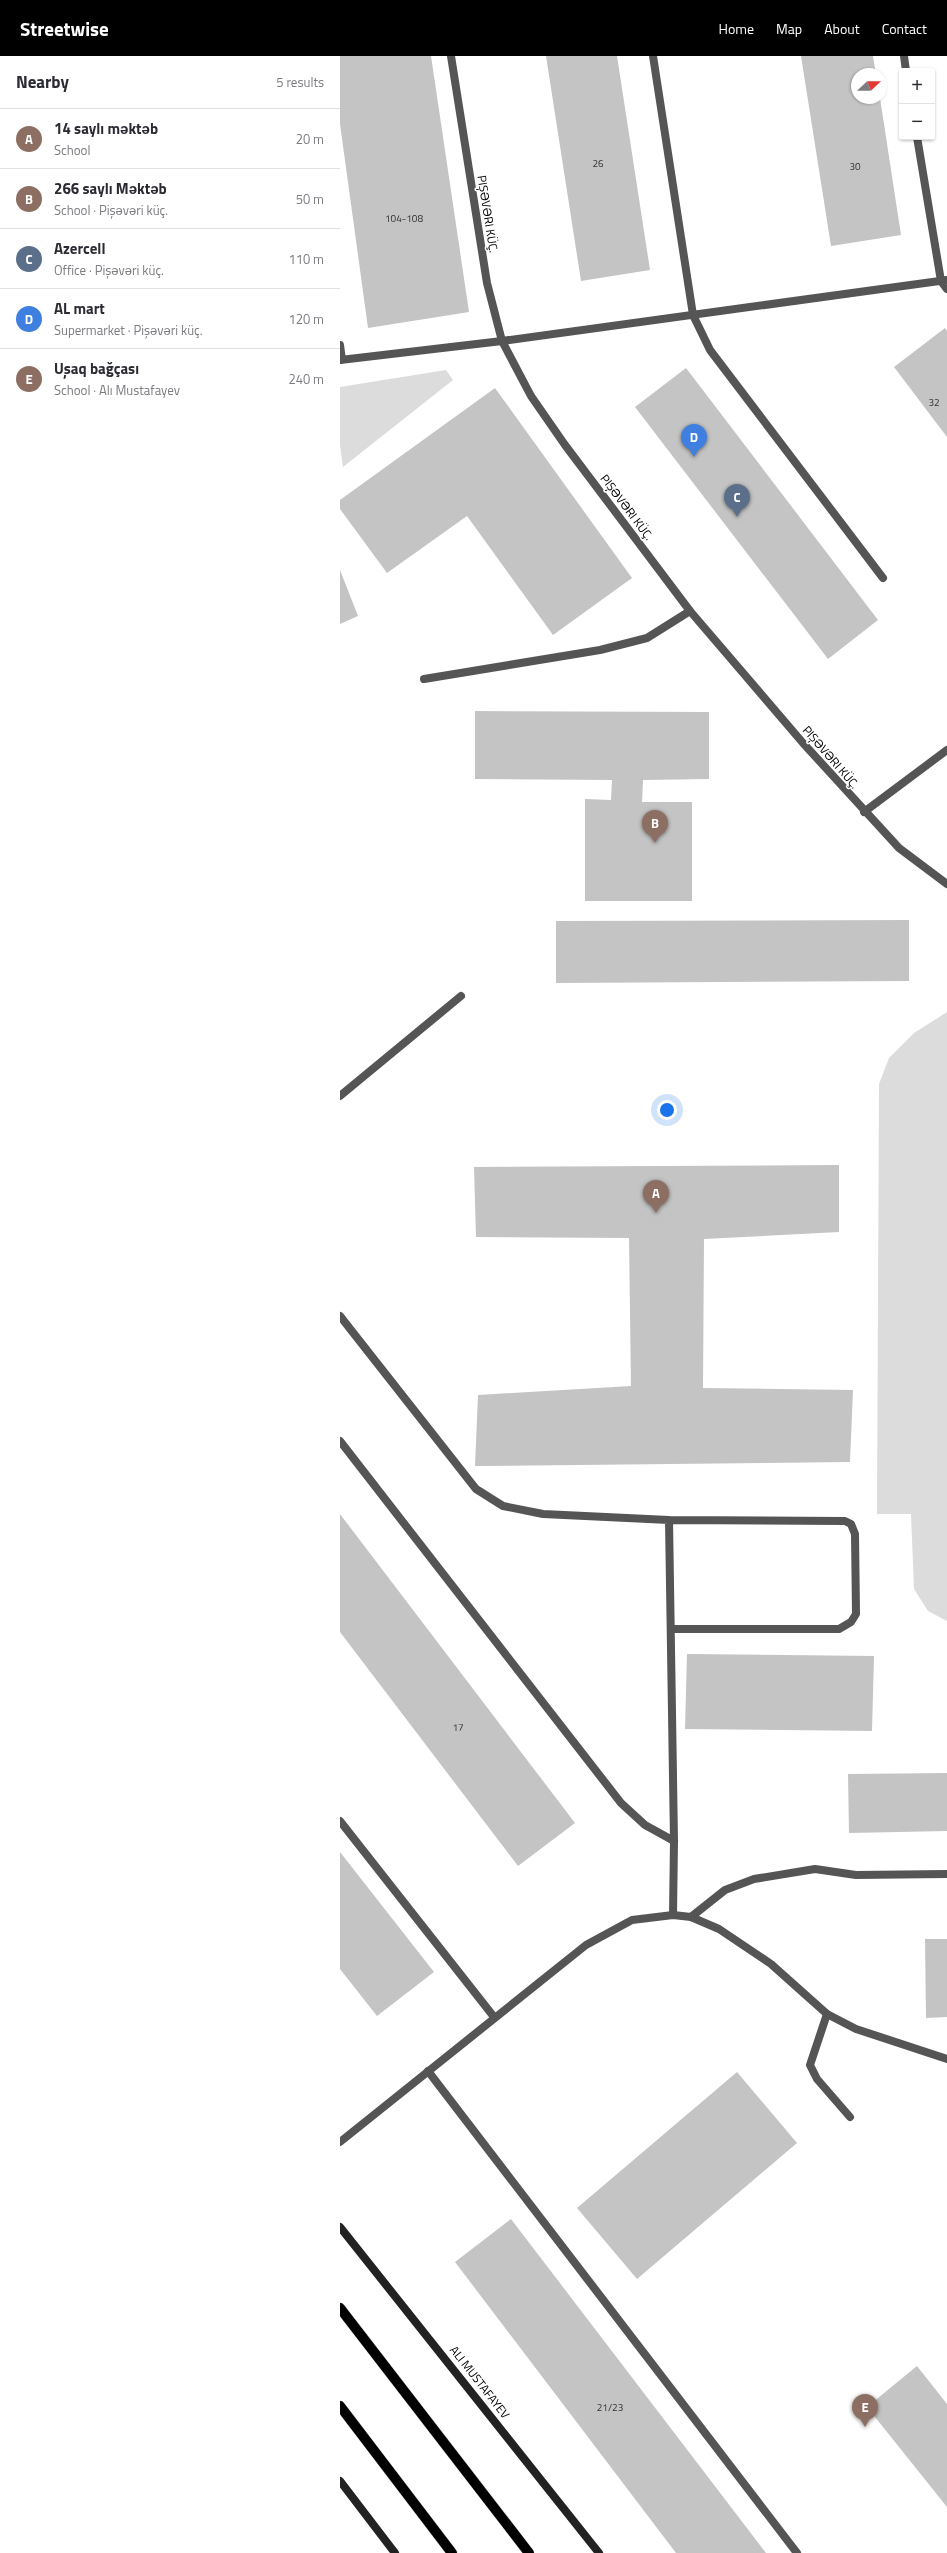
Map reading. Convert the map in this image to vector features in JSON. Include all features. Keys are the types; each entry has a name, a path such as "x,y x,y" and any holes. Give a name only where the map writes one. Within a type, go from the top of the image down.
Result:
{"main road":[{"path":"340,2227 599,2553"},
{"path":"340,2308 529,2553"},
{"path":"340,2406 452,2553"},
{"path":"340,2481 395,2553"}],"street":[{"name":"PIŞƏVƏRI KÜÇ.","path":"451,56 487,283 502,341 531,396 565,445 690,611 864,812 899,848 947,884"},
{"path":"653,56 694,315 710,350 883,578"},
{"path":"904,56 906,68"},
{"path":"918,140 947,289"},
{"path":"340,344 341,360 502,341 944,280"},
{"path":"424,679 600,650 647,638 690,611"},
{"path":"864,812 947,750"},
{"path":"340,1096 461,996"},
{"path":"340,1316 476,1489 503,1506 543,1514 669,1520 845,1520 851,1524 855,1534 856,1614 851,1622 839,1629 671,1629"},
{"path":"340,1441 621,1803 646,1825 674,1842"},
{"path":"669,1520 674,1842 673,1915"},
{"path":"340,1821 494,2017"},
{"path":"691,1916 725,1890 754,1879 815,1870 856,1875 947,1874"},
{"path":"340,2142 494,2017 586,1945 632,1920 673,1915 691,1916 719,1929 772,1964 827,2014 856,2029 947,2059"},
{"path":"827,2014 810,2065 817,2079 850,2117"},
{"path":"428,2070 797,2553"}],"shaded area":[{"path":"446,370 453,380 343,467 340,445 340,387"},
{"path":"947,1012 947,1621 928,1611 914,1589 911,1514 877,1514 879,1084 889,1058 914,1033"}],"building":[{"path":"340,56 431,56 469,312 368,328 340,124"},
{"path":"546,56 617,56 650,270 581,281"},
{"path":"801,56 873,56 875,68 851,68 851,104 881,104 901,235 831,246"},
{"path":"945,328 947,331 947,437 894,367"},
{"path":"686,368 878,620 828,659 635,407"},
{"path":"495,388 632,578 553,635 467,516 387,573 340,509 340,500"},
{"path":"340,570 358,616 340,624"},
{"path":"475,711 709,712 709,779 643,780 642,802 692,802 692,901 585,901 585,799 611,800 612,780 475,779"},
{"path":"909,920 909,981 556,983 556,921"},
{"path":"839,1165 839,1232 704,1239 703,1388 853,1390 850,1462 475,1466 478,1395 631,1386 629,1238 476,1237 474,1167"},
{"path":"340,1514 575,1823 518,1866 340,1632"},
{"path":"687,1654 874,1656 872,1731 685,1729"},
{"path":"947,1773 947,1831 849,1833 848,1774"},
{"path":"340,1852 434,1972 377,2016 340,1969"},
{"path":"925,1939 947,1939 947,2017 926,2018"},
{"path":"737,2072 797,2143 637,2279 577,2208"},
{"path":"511,2219 766,2553 676,2553 455,2262"},
{"path":"917,2366 947,2404 947,2507 867,2407"}],"place":[{"name":"AL mart","path":"694,457"},
{"name":"Azercell","path":"737,517"},
{"name":"266 saylı Məktəb","path":"655,843"},
{"name":"14 saylı məktəb","path":"656,1213"},
{"name":"Uşaq bağçası","path":"865,2427"}]}
